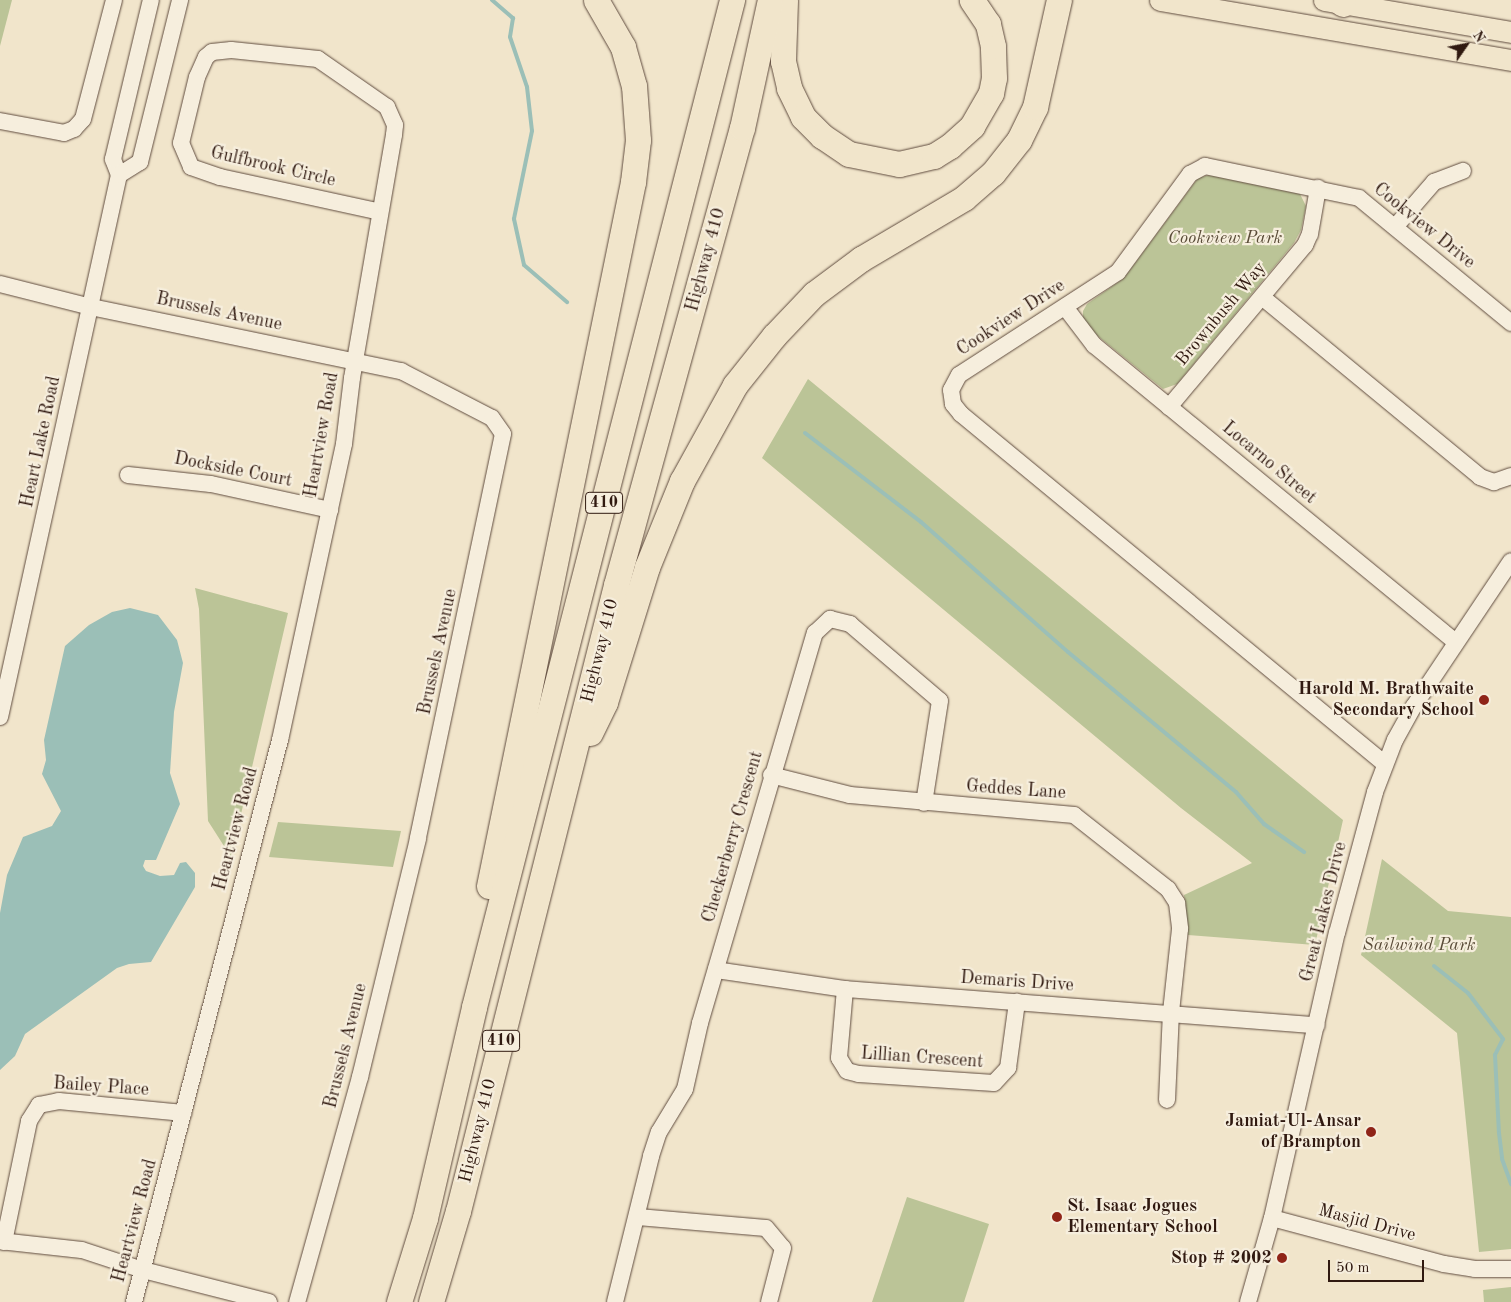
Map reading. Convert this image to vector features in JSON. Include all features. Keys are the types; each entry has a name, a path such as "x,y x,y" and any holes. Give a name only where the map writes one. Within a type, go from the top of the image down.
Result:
{"highway":[{"path":"474,1007 477,947 634,182 638,140 634,86 623,48 596,0"},
{"name":"Highway 410","path":"399,1302 425,1218 474,1007 732,0"},
{"name":"Highway 410","path":"431,1302 458,1211 616,585 742,128 770,0"},
{"path":"785,0 783,61 789,88 803,116 822,136 849,154 898,164 934,156 950,146 972,126 991,93 994,78 993,46 988,24 972,0"},
{"path":"567,780 605,702 647,567 682,481 735,385 774,336 814,294 861,259 964,198 993,173 1019,140 1034,107 1059,0"}],"main road":[{"path":"1160,0 1511,60"},
{"path":"1335,1 1511,32"}],"street":[{"path":"0,121 64,133 74,129 83,119 114,0"},
{"name":"Heart Lake Road","path":"0,717 120,175 113,159 151,0"},
{"path":"120,175 140,162 180,0"},
{"name":"Gulfbrook Circle","path":"355,361 395,125 392,115 380,101 318,59 230,50 212,52 206,57 197,76 181,143 191,167 220,177 380,212"},
{"name":"Cookview Drive","path":"1385,764 957,410 950,397 959,375 1065,307 1123,266 1197,168 1205,166 1359,198 1511,323"},
{"path":"1395,227 1434,182 1463,171"},
{"name":"Brownbush Way","path":"1170,407 1304,244 1310,234 1318,188"},
{"name":"Brussels Avenue","path":"0,284 91,307 355,361 416,376 492,418 500,427 503,442 416,848 360,1077 296,1302"},
{"path":"1262,297 1480,477 1494,482 1511,476"},
{"name":"Locarno Street","path":"1065,307 1094,345 1456,642"},
{"name":"Heartview Road","path":"134,1302 280,740 344,444 355,361"},
{"name":"Dockside Court","path":"128,475 152,475 211,484 330,510"},
{"name":"Great Lakes Drive","path":"1248,1302 1272,1218 1352,877 1385,764 1410,713 1511,561"},
{"name":"Checkerberry Crescent","path":"615,1302 659,1132 685,1089 716,970 771,775 815,633 830,619 840,619 940,701 924,803"},
{"name":"Geddes Lane","path":"771,775 850,795 1074,815 1168,889 1180,917 1171,1012 1167,1100"},
{"name":"Demaris Drive","path":"716,970 845,989 1171,1012 1317,1026"},
{"name":"Lillian Crescent","path":"845,989 839,1058 847,1071 859,1074 994,1083 1008,1068 1016,1002"},
{"name":"Bailey Place","path":"2,1241 29,1121 39,1105 59,1101 184,1113"},
{"path":"638,1217 766,1228 783,1248 769,1302"},
{"name":"Masjid Drive","path":"1272,1218 1444,1264 1475,1269 1511,1269"},
{"path":"2,1241 69,1247 143,1270 268,1302"}],"green space":[{"path":"0,0 12,0 0,46"},
{"name":"Cookview Park","path":"1209,175 1300,194 1306,206 1301,230 1294,243 1177,384 1163,389 1094,333 1083,318 1083,311 1087,304 1124,278 1198,178"},
{"path":"808,379 1343,820 1315,945 1188,935 1184,895 1252,863 1181,808 762,458"},
{"path":"195,588 288,613 231,857 208,821 199,609"},
{"path":"278,822 401,831 393,867 269,857"},
{"name":"Sailwind Park","path":"1382,859 1448,911 1511,917 1511,1249 1479,1252 1457,1033 1361,955"},
{"path":"907,1197 989,1224 964,1302 872,1302"},
{"path":"1511,1287 1511,1302 1484,1302 1483,1290"}],"water":[{"path":"130,608 158,615 177,640 183,663 174,712 170,773 180,804 156,860 145,860 143,866 146,871 160,876 174,875 180,863 186,862 195,873 195,887 151,962 129,964 117,968 25,1034 15,1056 0,1070 0,913 7,875 23,837 52,826 61,811 42,774 46,760 44,740 65,646 89,625 112,612"}],"waterway":[{"path":"492,0 513,18 510,37 527,87 532,131 514,219 524,265 567,302"},
{"path":"805,433 921,522 1068,652 1236,792 1264,824 1304,852"},
{"path":"1434,966 1468,993 1503,1039 1495,1055 1499,1133 1502,1159 1511,1184"}],"place":[{"name":"Harold M. Brathwaite Secondary School","path":"1484,700"},
{"name":"Jamiat-Ul-Ansar of Brampton","path":"1371,1132"},
{"name":"St. Isaac Jogues Elementary School","path":"1057,1217"},
{"name":"Stop # 2002","path":"1282,1258"}]}
